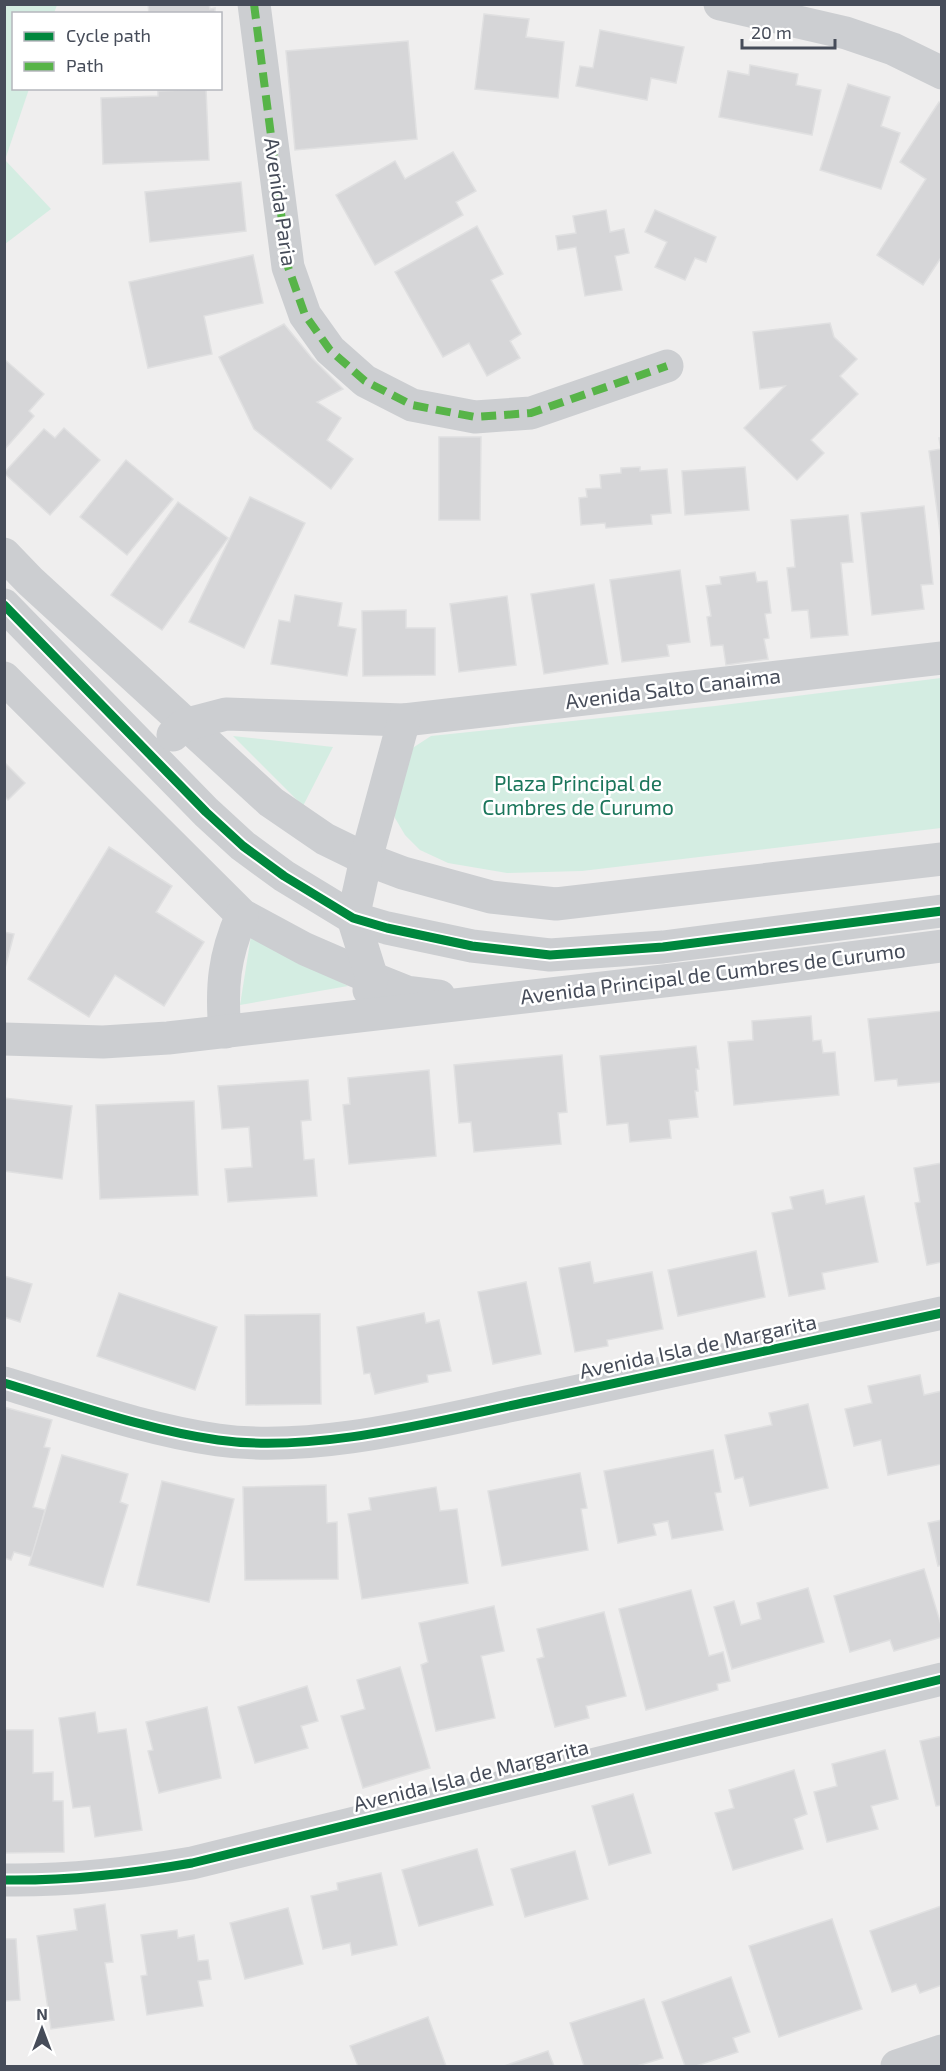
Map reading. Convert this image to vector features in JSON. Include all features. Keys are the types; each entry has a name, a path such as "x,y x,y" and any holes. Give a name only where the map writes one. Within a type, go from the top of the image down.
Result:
{"street":[{"name":"Avenida Paria","path":"254,4 288,267 305,315 330,350 365,381 412,405 475,417 531,413 667,366"},
{"path":"720,4 846,33 893,49 942,72"},
{"path":"4,554 30,581 271,802 325,839 366,860 403,873 491,897 556,904 942,859"},
{"name":"Avenida Principal de Cumbres de Curumo","path":"4,605 206,812 243,846 293,882 353,918 387,928 472,946 550,955 663,947 942,910"},
{"name":"Avenida Salto Canaima","path":"151,754 184,724 226,714 404,720 942,658"},
{"name":"Avenida Principal de Cumbres de Curumo","path":"4,678 242,915 305,950 407,992 484,1001"},
{"path":"362,1015 372,978 353,918 366,860 404,720"},
{"path":"4,1039 103,1042 225,1032 222,1002 229,946 242,915"},
{"name":"Avenida Principal de Cumbres de Curumo","path":"225,1032 733,973 942,946"},
{"name":"Avenida Isla de Margarita","path":"4,1383 135,1422 219,1440 293,1443 371,1432 490,1410 942,1313"},
{"name":"Avenida Isla de Margarita","path":"4,1880 52,1881 125,1875 192,1863 942,1679"},
{"path":"897,2067 942,2051"}],"green space":[{"path":"5,4 57,5 54,12 12,12 12,90 29,90 5,160"},
{"path":"5,160 51,209 5,244"},
{"name":"Plaza Principal de Cumbres de Curumo","path":"941,678 941,828 582,871 507,873 448,863 420,850 405,835 395,818 392,793 411,749 431,736 715,706"},
{"path":"233,736 333,747 303,806"},
{"path":"251,936 348,986 240,1005"}],"building":[{"path":"148,4 209,4 210,9 215,8 215,12 149,12"},
{"path":"484,14 529,19 526,37 564,42 558,98 475,89"},
{"path":"600,30 684,47 676,83 651,78 647,100 576,86 580,66 593,68"},
{"path":"408,41 417,139 295,150 286,51"},
{"path":"750,65 798,74 796,85 821,90 812,135 719,117 728,71 749,75"},
{"path":"848,84 890,97 881,126 900,133 881,189 820,170"},
{"path":"206,90 209,160 103,164 101,98 158,96 158,91"},
{"path":"939,102 942,104 942,256 923,285 877,255 926,179 900,162"},
{"path":"453,152 476,191 456,202 463,215 375,265 336,195 395,161 405,179"},
{"path":"241,182 246,231 150,242 145,192"},
{"path":"606,210 610,232 624,229 629,253 615,256 622,290 585,296 576,247 558,250 556,236 576,233 573,216"},
{"path":"655,210 716,237 706,262 695,258 685,280 655,267 667,242 645,232"},
{"path":"477,226 503,274 491,280 521,334 510,341 520,358 487,376 469,343 443,357 395,272"},
{"path":"253,255 263,303 204,316 212,354 148,368 129,282"},
{"path":"830,323 834,337 857,359 840,376 858,394 811,440 824,453 797,480 744,428 785,386 760,389 753,332"},
{"path":"284,324 311,357 343,389 317,402 341,418 327,440 353,459 331,489 254,429 219,357"},
{"path":"4,359 44,394 29,411 34,416 4,450"},
{"path":"64,428 100,460 50,515 4,473 44,429 55,438"},
{"path":"439,437 481,437 480,520 439,520"},
{"path":"939,438 942,438 942,547 929,451 941,449"},
{"path":"126,460 173,499 127,555 80,517"},
{"path":"640,467 640,471 667,469 671,513 651,515 652,524 606,528 605,523 581,525 579,498 587,497 586,489 601,488 600,475 621,473 621,468"},
{"path":"745,467 749,510 685,515 682,471"},
{"path":"250,497 305,523 244,648 189,622"},
{"path":"178,502 228,538 162,630 111,595"},
{"path":"924,506 933,584 921,585 924,609 872,615 861,513"},
{"path":"848,515 853,562 841,563 848,635 811,638 808,610 792,611 787,568 795,567 791,520"},
{"path":"680,570 690,642 667,645 669,656 622,662 610,580"},
{"path":"755,572 757,582 767,581 771,613 765,614 769,638 764,639 768,659 726,665 723,645 711,646 707,617 711,616 706,586 721,584 720,577"},
{"path":"594,584 608,664 544,674 531,594"},
{"path":"295,595 342,603 338,626 356,629 347,676 271,664 279,620 290,622"},
{"path":"507,596 516,665 459,672 450,604"},
{"path":"406,610 406,628 435,628 435,675 363,676 362,611"},
{"path":"4,762 25,783 8,800 4,796"},
{"path":"109,847 172,886 156,912 204,942 164,1006 115,975 89,1017 28,979"},
{"path":"4,932 14,934 4,972"},
{"path":"942,1011 942,1082 898,1086 897,1079 875,1081 868,1019"},
{"path":"811,1016 813,1041 821,1040 823,1053 835,1052 839,1095 734,1105 728,1042 753,1040 752,1021"},
{"path":"696,1046 699,1069 696,1069 698,1091 695,1091 698,1117 669,1120 671,1138 630,1142 628,1123 607,1125 600,1056"},
{"path":"562,1055 567,1112 558,1113 561,1144 474,1152 471,1122 459,1123 454,1065"},
{"path":"429,1070 436,1156 349,1164 343,1105 350,1104 348,1078"},
{"path":"308,1080 311,1120 301,1121 304,1160 314,1159 317,1196 228,1202 225,1169 252,1167 249,1127 222,1129 218,1086"},
{"path":"4,1098 72,1106 62,1179 4,1171"},
{"path":"194,1101 198,1195 100,1199 96,1105"},
{"path":"942,1163 942,1262 927,1265 915,1203 920,1202 914,1168"},
{"path":"823,1190 826,1204 864,1196 878,1262 822,1273 825,1289 789,1296 772,1213 793,1209 790,1197"},
{"path":"756,1251 765,1297 678,1316 668,1270"},
{"path":"590,1262 594,1283 652,1272 663,1329 607,1340 608,1346 575,1352 559,1268"},
{"path":"4,1276 32,1284 20,1322 4,1317"},
{"path":"526,1282 541,1354 493,1364 478,1292"},
{"path":"119,1293 217,1327 195,1390 97,1356"},
{"path":"424,1313 426,1323 439,1320 451,1371 427,1375 428,1382 375,1394 370,1373 364,1374 357,1327"},
{"path":"320,1314 321,1404 246,1405 245,1315"},
{"path":"920,1375 924,1395 942,1391 942,1464 888,1475 881,1440 854,1446 845,1409 872,1403 868,1386"},
{"path":"808,1404 828,1488 750,1506 743,1477 735,1479 725,1435 772,1425 769,1413"},
{"path":"4,1407 52,1420 44,1447 50,1448 33,1507 45,1510 32,1557 14,1552 11,1560 4,1558"},
{"path":"713,1450 721,1492 715,1493 723,1530 672,1539 668,1521 653,1524 656,1535 618,1543 604,1471"},
{"path":"62,1455 128,1474 120,1502 128,1505 103,1587 29,1565"},
{"path":"580,1473 587,1508 581,1509 588,1550 502,1566 488,1491"},
{"path":"162,1481 234,1499 209,1602 137,1585"},
{"path":"326,1485 327,1523 337,1522 338,1579 245,1580 243,1487"},
{"path":"436,1487 440,1511 457,1509 468,1583 362,1599 348,1514 371,1510 369,1498"},
{"path":"942,1520 942,1565 938,1566 928,1523"},
{"path":"924,1569 942,1628 942,1637 894,1651 890,1640 850,1652 834,1596"},
{"path":"808,1588 824,1642 732,1669 714,1607 734,1601 741,1625 761,1619 757,1603"},
{"path":"691,1590 709,1656 723,1652 730,1681 717,1684 718,1690 646,1710 619,1609"},
{"path":"494,1606 504,1651 481,1656 495,1718 436,1731 421,1665 428,1662 419,1623"},
{"path":"604,1612 626,1696 586,1706 589,1718 555,1727 537,1659 544,1657 537,1629"},
{"path":"400,1667 430,1768 363,1788 341,1716 365,1709 357,1680"},
{"path":"307,1686 318,1721 301,1726 308,1748 255,1763 238,1707"},
{"path":"207,1707 221,1778 159,1793 148,1751 153,1750 146,1722"},
{"path":"95,1712 98,1733 126,1729 142,1830 95,1837 90,1806 73,1808 59,1718"},
{"path":"4,1730 33,1730 33,1773 53,1772 53,1801 63,1801 64,1852 4,1853"},
{"path":"942,1736 942,1805 936,1806 920,1741"},
{"path":"885,1750 898,1799 871,1806 878,1829 827,1842 814,1792 837,1786 832,1764"},
{"path":"794,1770 807,1814 794,1819 803,1849 733,1870 715,1813 734,1808 729,1790"},
{"path":"633,1794 651,1853 609,1865 592,1806"},
{"path":"477,1849 493,1905 419,1926 402,1870"},
{"path":"575,1851 588,1899 525,1917 511,1869"},
{"path":"381,1873 397,1945 352,1955 350,1943 323,1949 311,1896 338,1890 337,1883"},
{"path":"105,1904 113,1962 105,1963 114,2020 51,2029 37,1936 77,1930 74,1909"},
{"path":"941,1906 942,1985 920,1993 916,1984 892,1992 870,1931"},
{"path":"288,1908 303,1964 245,1979 230,1923"},
{"path":"832,1919 862,2009 779,2037 749,1946"},
{"path":"177,1930 178,1938 194,1935 198,1961 208,1960 211,1979 198,1981 203,2006 147,2015 141,1976 147,1975 141,1935"},
{"path":"4,1939 16,1939 20,2000 4,2001"},
{"path":"731,1977 750,2032 733,2038 738,2052 696,2066 685,2066 662,2002"},
{"path":"644,1999 663,2058 637,2066 584,2066 570,2023"},
{"path":"428,2017 446,2066 358,2066 350,2046"},
{"path":"548,2051 554,2066 504,2066"}],"marked path":[{"path":"254,4 288,267 305,315 330,350 365,381 412,405 475,417 531,413 667,366"}],"cycle path":[{"path":"4,605 206,812 243,846 284,876 353,918 387,928 472,946 550,955 663,947 942,911"},
{"path":"4,1383 111,1416 191,1436 256,1443 337,1439 420,1425 942,1313"},
{"path":"4,1880 98,1876 192,1863 942,1679"}]}
